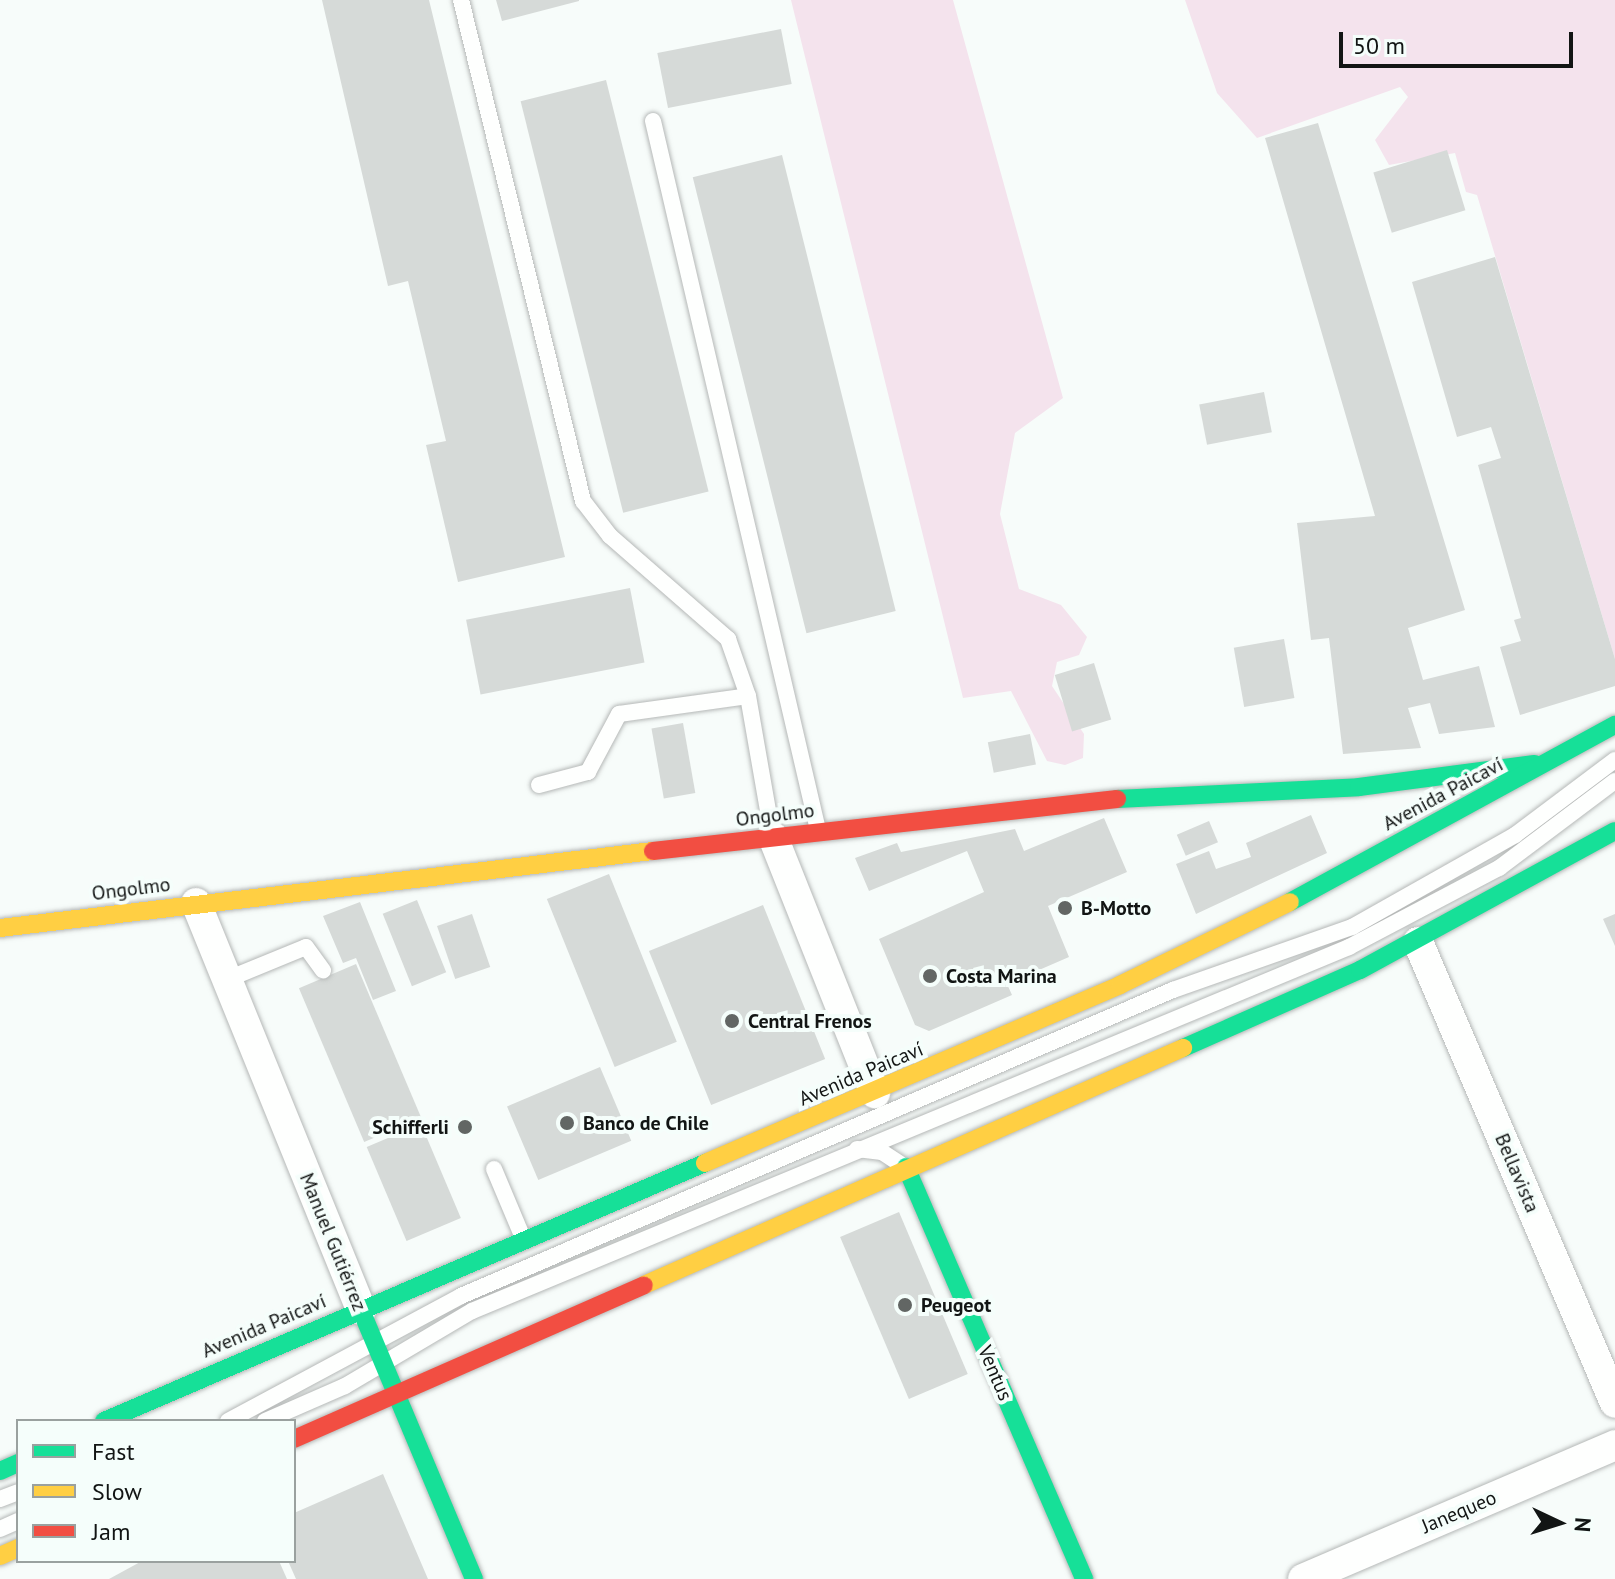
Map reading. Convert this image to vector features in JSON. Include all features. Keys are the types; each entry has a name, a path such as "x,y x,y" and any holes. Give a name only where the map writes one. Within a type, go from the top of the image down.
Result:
{"main road":[{"name":"Avenida Paicaví","path":"109,1419 875,1093 1228,935 1615,725"},
{"name":"Ongolmo","path":"0,928 1103,798 1451,779 1555,759"},
{"path":"296,1438 396,1397 906,1167 1418,942 1615,831"},
{"name":"Ventus","path":"906,1167 1084,1579"},
{"name":"Manuel Gutiérrez","path":"361,1310 474,1579"}],"street":[{"path":"773,837 875,1093"},
{"name":"Manuel Gutiérrez","path":"196,903 361,1310"},
{"name":"Bellavista","path":"1418,942 1615,1403"},
{"name":"Janequeo","path":"1303,1579 1615,1445"}],"lane":[{"path":"461,0 583,501 610,536 728,639 748,696 773,837"},
{"path":"653,121 819,832"},
{"path":"539,785 588,772 619,714 748,696"},
{"path":"268,1419 378,1354 461,1296 1173,990 1352,927 1506,841 1615,760"},
{"path":"232,1419 472,1311 852,1149 1101,1056 1349,947 1523,853 1615,781"},
{"path":"228,979 306,947 323,970"},
{"path":"852,1149 882,1152 906,1167"},
{"path":"494,1169 524,1241"}],"shaded area":[{"path":"791,0 953,0 1063,398 1015,433 1000,514 1019,589 1061,605 1087,637 1079,655 1057,662 1052,686 1084,734 1083,758 1065,765 1047,761 1011,691 963,698"},
{"path":"1185,0 1615,0 1615,659 1477,195 1466,192 1455,153 1389,165 1375,140 1408,97 1400,87 1257,138 1217,93"}],"building":[{"path":"322,0 429,0 565,557 458,582 426,445 446,441 408,281 388,286"},
{"path":"496,0 579,0 579,1 502,21"},
{"path":"781,29 792,84 668,108 657,53"},
{"path":"606,80 709,491 623,513 521,101"},
{"path":"1318,123 1465,610 1408,628 1423,680 1479,666 1495,727 1439,734 1430,703 1408,708 1421,748 1343,754 1329,638 1311,640 1297,523 1375,516 1265,138"},
{"path":"1447,150 1465,210 1392,233 1373,173"},
{"path":"782,155 896,611 806,633 693,177"},
{"path":"1495,257 1615,659 1615,686 1520,715 1500,647 1521,641 1514,620 1521,618 1478,465 1501,458 1491,427 1457,437 1412,282"},
{"path":"1264,392 1272,432 1207,445 1199,405"},
{"path":"630,588 645,663 481,694 466,620"},
{"path":"1284,639 1294,698 1244,707 1234,648"},
{"path":"1094,663 1111,719 1072,731 1055,675"},
{"path":"683,723 695,793 664,798 651,729"},
{"path":"1030,734 1036,764 994,773 988,742"},
{"path":"1311,815 1327,853 1196,914 1176,864 1209,851 1216,869 1251,857 1246,843"},
{"path":"1104,818 1127,872 1048,906 1069,957 1007,984 1012,995 929,1031 915,1025 879,939 984,892 967,851 869,891 855,858 897,843 901,852 1015,829 1024,851"},
{"path":"1209,821 1218,842 1186,856 1177,835"},
{"path":"609,874 677,1042 615,1067 547,899"},
{"path":"417,900 446,972 412,986 383,914"},
{"path":"360,902 396,991 373,1000 356,958 343,963 323,916"},
{"path":"763,905 825,1059 711,1105 649,951"},
{"path":"472,914 490,967 455,979 437,926"},
{"path":"1615,914 1615,946 1603,919"},
{"path":"356,964 421,1118 364,1142 299,988"},
{"path":"600,1067 631,1141 538,1180 507,1106"},
{"path":"421,1124 461,1218 407,1241 367,1147"},
{"name":"Peugeot","path":"899,1212 968,1374 909,1399 840,1237"},
{"path":"383,1474 428,1579 296,1579 289,1563 296,1563 296,1512"},
{"path":"138,1563 280,1563 287,1579 109,1579"}],"traffic: fast":[{"path":"1290,902 1615,725"},
{"path":"1117,799 1359,787 1534,764"},
{"path":"1183,1048 1360,970 1615,831"},
{"path":"109,1419 705,1163"},
{"path":"906,1167 1084,1579"},
{"path":"361,1310 474,1579"},
{"path":"0,1471 16,1464"}],"traffic: slow":[{"path":"0,928 653,851"},
{"path":"705,1163 1120,985 1290,902"},
{"path":"644,1285 1183,1048"},
{"path":"0,1556 16,1549"}],"traffic: jam":[{"path":"653,851 1117,799"},
{"path":"296,1438 644,1285"}],"place":[{"name":"B-Motto","path":"1065,908"},
{"name":"Costa Marina","path":"930,976"},
{"name":"Central Frenos","path":"732,1021"},
{"name":"Banco de Chile","path":"567,1123"},
{"name":"Schifferli","path":"465,1127"},
{"name":"Peugeot","path":"905,1305"}]}
